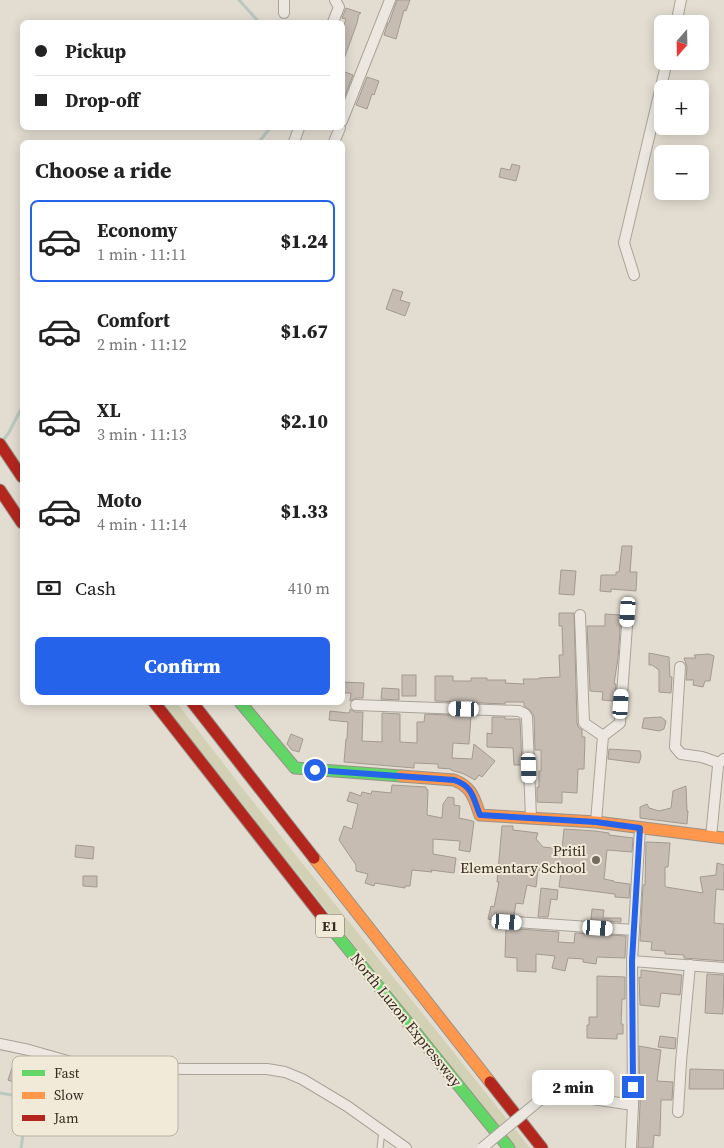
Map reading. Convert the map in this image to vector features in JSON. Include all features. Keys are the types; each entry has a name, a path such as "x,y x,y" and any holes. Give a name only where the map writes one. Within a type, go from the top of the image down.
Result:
{"main road":[{"path":"0,444 19,472"},
{"path":"0,490 20,520"},
{"name":"North Luzon Expressway","path":"156,705 316,909 509,1148"},
{"name":"North Luzon Expressway","path":"194,705 542,1148"},
{"path":"242,705 295,768 454,780 470,788 480,815 596,822 724,838"}],"street":[{"path":"284,0 284,13"},
{"path":"335,0 338,7 335,20"},
{"path":"380,0 386,11"},
{"path":"345,114 390,0"},
{"path":"678,15 681,0"},
{"path":"634,275 624,243 665,70"},
{"path":"596,822 603,736 620,723 628,612"},
{"path":"580,615 584,723 603,736"},
{"path":"680,667 676,747 680,754 722,761 712,837"},
{"path":"356,705 519,711 525,714 527,717 530,818"},
{"path":"631,1148 633,1105 632,961 640,828"},
{"path":"500,921 634,930"},
{"path":"632,961 724,968"},
{"path":"678,1112 690,965"},
{"path":"0,1044 50,1056"},
{"path":"178,1069 267,1068 285,1072 302,1079 347,1106 406,1148"},
{"path":"482,1148 540,1100 558,1094 633,1105"}],"lane":[{"path":"380,1148 382,1131"}],"green space":[{"path":"164,705 179,705 243,789 530,1148 515,1148"}],"building":[{"path":"397,0 410,0 406,11 404,10 396,39 384,35"},
{"path":"346,8 361,13 359,14 345,56 346,19 342,18"},
{"path":"345,72 353,75 345,96"},
{"path":"367,77 379,81 367,109 356,105"},
{"path":"512,164 520,166 516,181 499,177 501,168 510,170"},
{"path":"393,289 403,292 400,300 410,303 405,316 386,309"},
{"path":"622,546 632,546 630,572 637,572 636,591 611,589 611,592 600,591 601,575 616,575 616,572 619,572"},
{"path":"561,570 576,571 574,595 559,594"},
{"path":"559,613 574,613 577,723 578,727 582,730 582,737 585,737 584,769 578,769 577,793 562,792 562,803 537,802 539,771 541,771 541,750 535,750 534,716 524,706 524,702 505,702 505,704 435,701 435,676 453,676 453,681 471,681 471,678 487,678 487,680 506,680 505,683 524,684 523,679 560,677 559,655 563,655 562,626 559,626"},
{"path":"605,614 621,615 614,684 616,684 615,701 602,700 603,692 590,691 587,626 605,626"},
{"path":"649,653 669,657 670,677 672,677 671,693 659,692 659,670 649,665"},
{"path":"709,654 714,656 710,681 705,681 703,687 693,685 694,680 686,680 687,667 684,658 696,658 694,655"},
{"path":"402,675 416,675 416,696 402,696"},
{"path":"345,682 364,683 363,698 356,698 350,701 351,693 345,693"},
{"path":"382,688 399,689 399,700 381,699"},
{"path":"350,709 355,712 363,712 362,741 382,742 382,713 400,714 400,742 417,743 417,722 424,722 425,714 471,716 469,744 453,743 452,758 472,759 474,744 495,761 482,777 479,775 475,780 451,769 438,768 438,764 414,763 414,768 344,762 348,722 329,720 330,711 348,713"},
{"path":"492,717 520,719 522,765 514,765 513,748 487,747 487,733 492,734"},
{"path":"661,717 666,721 664,729 659,731 642,728 644,718"},
{"path":"291,734 303,739 299,752 292,750 287,744"},
{"path":"609,749 640,751 639,763 608,759"},
{"path":"392,785 426,787 428,790 427,815 442,818 443,804 448,797 454,798 454,805 460,806 459,818 474,822 470,852 459,850 460,841 433,839 433,854 456,858 454,873 412,870 410,886 405,886 405,888 375,883 374,886 365,883 368,874 356,871 356,865 339,840 344,826 352,829 358,804 347,801 350,792 361,796 362,792 371,794 372,791 391,793"},
{"path":"686,786 687,824 640,818 640,807 647,804 649,808 659,811 671,808 673,791"},
{"path":"502,826 513,826 513,830 538,833 536,839 543,847 562,849 564,829 595,831 633,838 632,852 607,850 604,879 630,884 629,898 615,897 615,894 559,887 561,872 538,870 536,887 527,885 523,904 516,903 514,915 500,914 493,920 488,919 491,906 494,907 499,882 497,882"},
{"path":"646,842 670,843 668,867 665,867 666,887 703,893 700,877 716,875 717,863 724,865 724,890 716,889 714,923 724,924 724,961 684,958 684,955 665,954 665,951 651,950 652,942 640,941 643,885 645,885"},
{"path":"76,845 94,847 93,859 75,857"},
{"path":"83,876 97,876 97,887 83,886"},
{"path":"541,888 558,890 557,900 551,899 548,917 538,917"},
{"path":"592,909 604,910 603,918 621,918 621,922 591,920"},
{"path":"506,928 559,932 558,942 574,943 575,933 626,936 625,958 597,957 596,964 583,962 583,959 568,958 565,971 552,968 555,956 536,954 536,972 517,971 517,958 505,957"},
{"path":"641,970 682,975 680,995 661,993 659,1007 640,1005 639,977 641,978"},
{"path":"707,974 724,975 723,1014 705,1013"},
{"path":"597,976 625,977 625,999 622,999 621,1024 623,1024 623,1034 617,1034 617,1039 587,1038 589,1017 597,1017"},
{"path":"660,1036 676,1038 675,1049 658,1047"},
{"path":"639,1046 661,1050 657,1081 673,1082 672,1100 661,1100 660,1136 654,1135 653,1148 638,1148 640,1105"},
{"path":"12,1068 12,1082 8,1080"},
{"path":"690,1069 724,1070 724,1089 689,1089"}],"waterway":[{"path":"239,0 257,20"},
{"path":"261,140 268,130"},
{"path":"4,439 20,411"},
{"path":"0,1093 12,1095"},
{"path":"21,1148 23,1136"}],"traffic: fast":[{"path":"242,705 295,768 401,776"},
{"path":"324,919 509,1148"}],"traffic: slow":[{"path":"401,776 454,780 465,786 472,794 480,815 596,822 724,838"},
{"path":"314,858 490,1082"}],"traffic: jam":[{"path":"0,444 20,474"},
{"path":"0,490 20,520"},
{"path":"156,705 324,919"},
{"path":"194,705 314,858"},
{"path":"490,1082 542,1148"}],"place":[{"name":"Pritil Elementary School","path":"596,860"}],"route":[{"path":"315,770 454,780 470,788 480,815 596,822 640,828 632,961 633,1087"}]}
